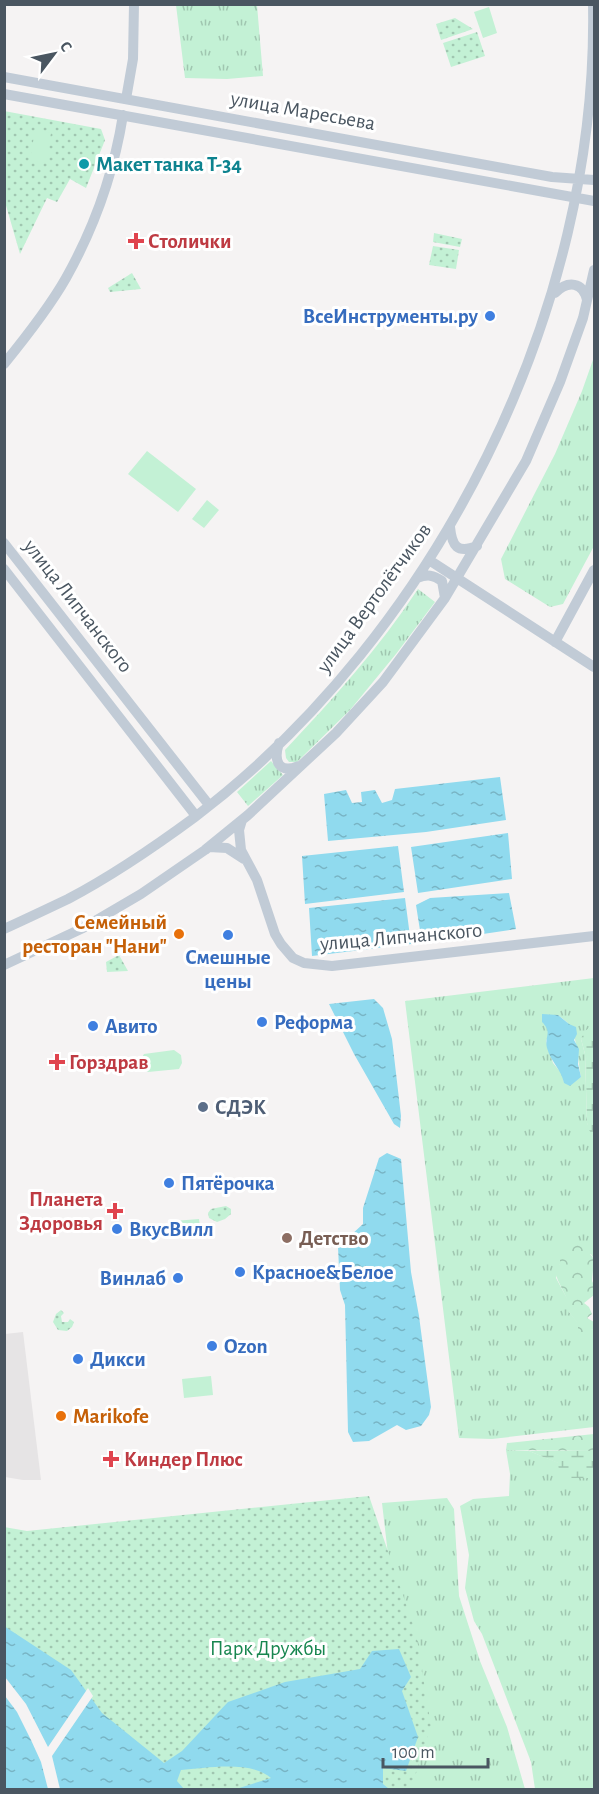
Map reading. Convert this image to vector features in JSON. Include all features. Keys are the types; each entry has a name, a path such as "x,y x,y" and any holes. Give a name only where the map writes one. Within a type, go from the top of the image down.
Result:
{"street":[{"path":"126,99 133,59 134,4"},
{"name":"улица Вертолётчиков","path":"4,929 69,898 115,870 209,805 280,743 322,701 357,659 429,560 450,527 494,446 531,362 554,294 580,179 590,98 593,4"},
{"name":"улица Маресьева","path":"4,77 532,174 594,180"},
{"name":"улица Маресьева","path":"4,94 594,201"},
{"path":"4,364 65,280 89,231 105,187 123,115"},
{"path":"4,965 83,928 141,894 209,847 336,733 383,682 445,598 526,461 560,382 587,301 594,270"},
{"path":"554,294 560,288 571,284 580,287 587,301"},
{"path":"450,527 451,537 461,550 477,546"},
{"name":"улица Липчанского","path":"4,543 209,805"},
{"path":"429,560 594,667"},
{"name":"улица Липчанского","path":"4,569 196,816"},
{"path":"555,642 594,570"},
{"path":"417,578 428,574 442,581 445,598"},
{"path":"280,743 276,752 277,761 283,768 289,770 301,765"},
{"name":"улица Липчанского","path":"242,819 239,839 244,859 257,880 275,934 293,958 304,963 332,966 594,936"},
{"path":"209,847 227,848 244,859"}],"shaded area":[{"path":"23,1332 41,1480 5,1477 5,1334"}],"green space":[{"path":"176,5 257,5 263,76 227,79 185,78"},
{"path":"489,7 497,33 483,38 474,12"},
{"path":"455,18 473,29 441,40 436,24"},
{"path":"477,32 485,56 451,67 443,43"},
{"path":"4,111 101,129 105,140 86,188 70,179 57,202 47,198 20,254 5,202"},
{"path":"35,130 51,133 46,163 30,160"},
{"path":"434,233 462,239 460,247 433,242"},
{"path":"433,246 459,250 456,269 429,265"},
{"path":"132,273 141,289 110,292 108,288"},
{"path":"594,357 594,546 563,604 550,607 505,579 501,559 555,454"},
{"path":"147,451 196,489 178,512 128,474"},
{"path":"207,500 219,510 204,528 192,519"},
{"path":"418,589 435,602 350,710 297,762 289,762 285,750 355,672 388,632"},
{"path":"271,761 283,775 248,806 237,792"},
{"path":"119,955 128,971 107,972 106,962"},
{"path":"594,978 594,1027 590,1027 581,1039 585,1054 587,1123 594,1137 594,1259 591,1254 560,1264 556,1278 570,1304 569,1312 583,1327 594,1329 594,1427 492,1439 459,1438 405,1001","holes":["558,1015 572,1030 581,1077 564,1083 563,1075 553,1063 546,1041 549,1034 547,1027"]},
{"path":"590,1027 594,1027 594,1137 587,1123 585,1054 581,1039"},
{"path":"174,1050 181,1055 182,1063 179,1069 148,1072 142,1068 141,1059 144,1054"},
{"path":"226,1206 231,1209 231,1214 225,1219 217,1222 209,1218 208,1213 211,1209"},
{"path":"199,1219 201,1235 176,1238 174,1221"},
{"path":"573,1242 586,1249 594,1259 592,1281 594,1295 584,1303 592,1314 587,1318 594,1322 594,1329 589,1330 584,1336 578,1332 578,1324 569,1312 568,1301 555,1270 560,1264 560,1249"},
{"path":"61,1310 64,1313 61,1316 62,1322 68,1322 70,1319 74,1322 67,1331 58,1330 53,1322 56,1314"},
{"path":"211,1376 213,1395 184,1398 182,1379"},
{"path":"594,1434 594,1451 506,1450 507,1443"},
{"path":"506,1450 529,1451 594,1477 594,1789 535,1789 531,1762 482,1634 474,1621 465,1588 469,1555 460,1506 473,1499 509,1496 510,1474"},
{"path":"529,1451 594,1451 594,1478 560,1478 558,1463"},
{"name":"Парк Дружбы","path":"369,1496 416,1633 431,1726 411,1789 5,1789 4,1527 27,1531"},
{"path":"447,1498 454,1509 459,1596 480,1661 507,1727 525,1789 389,1790 399,1649 382,1503"}],"water":[{"path":"500,777 506,820 426,832 328,841 324,794 346,790 352,803 362,802 361,792 375,790 382,803 392,800 395,789"},
{"path":"508,833 512,879 418,893 411,847"},
{"path":"398,846 404,892 305,904 302,856"},
{"path":"509,893 516,929 422,943 416,905 430,898"},
{"path":"405,898 411,944 312,956 309,908"},
{"path":"374,999 383,1008 392,1039 401,1116 400,1128 394,1124 354,1054 329,1004"},
{"path":"542,1014 558,1015 576,1027 577,1034 574,1040 579,1049 578,1064 581,1077 570,1086 564,1083 549,1053 546,1044 548,1032 542,1022"},
{"path":"387,1153 401,1159 411,1272 431,1407 429,1415 421,1426 406,1430 397,1425 369,1441 353,1442 348,1432 345,1305 340,1290 338,1247 363,1224 363,1208 379,1158"},
{"path":"4,1626 71,1670 102,1713 164,1763 182,1751 228,1702 285,1682 360,1669 372,1651 399,1649 411,1677 402,1691 418,1737 406,1771 383,1768 383,1784 389,1789 236,1789 271,1778 252,1769 228,1766 181,1770 177,1781 184,1789 5,1789"}],"pier":[{"path":"5,1677 26,1704 48,1747 88,1688 93,1696 52,1756 60,1789 48,1789 41,1762 31,1740 17,1712 5,1696"}],"place":[{"name":"Макет танка Т-34","path":"84,164"},
{"name":"Столички","path":"136,241"},
{"name":"ВсеИнструменты.ру","path":"490,316"},
{"name":"Семейный ресторан \"Нани\"","path":"179,934"},
{"name":"Смешные цены","path":"228,935"},
{"name":"Реформа","path":"262,1022"},
{"name":"Авито","path":"93,1026"},
{"name":"Горздрав","path":"57,1062"},
{"name":"СДЭК","path":"203,1107"},
{"name":"Пятёрочка","path":"169,1183"},
{"name":"Планета Здоровья","path":"115,1211"},
{"name":"ВкусВилл","path":"117,1229"},
{"name":"Детство","path":"287,1238"},
{"name":"Красное&Белое","path":"240,1272"},
{"name":"Винлаб","path":"178,1278"},
{"name":"Ozon","path":"212,1346"},
{"name":"Дикси","path":"78,1359"},
{"name":"Marikofe","path":"61,1416"},
{"name":"Киндер Плюс","path":"111,1459"}]}
